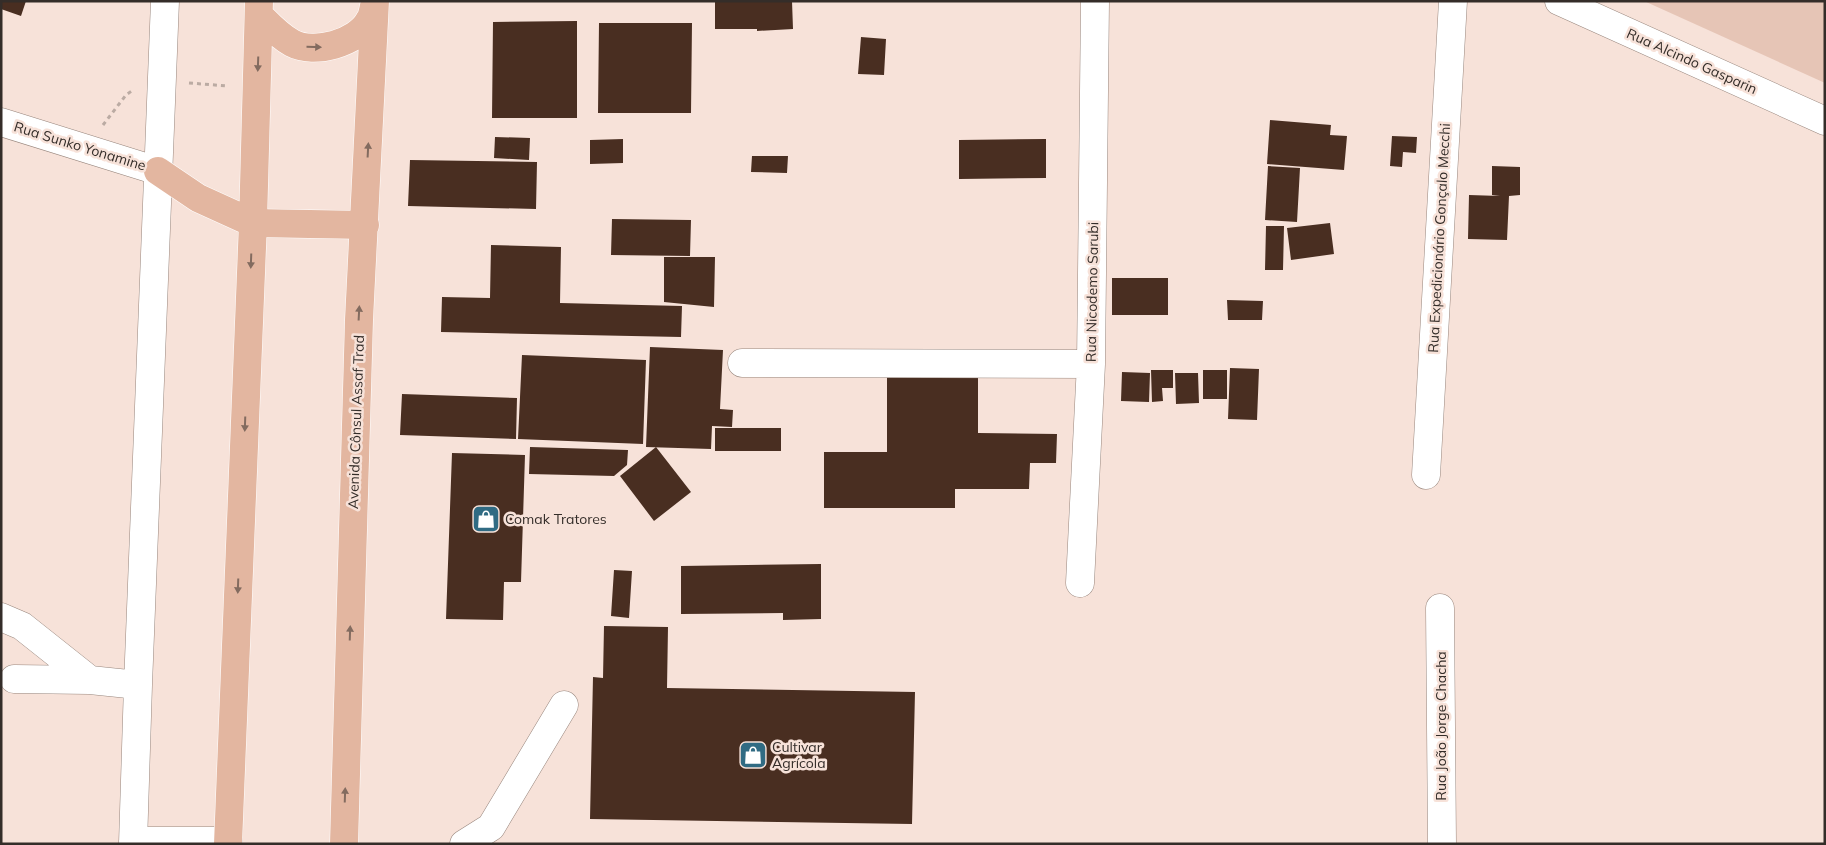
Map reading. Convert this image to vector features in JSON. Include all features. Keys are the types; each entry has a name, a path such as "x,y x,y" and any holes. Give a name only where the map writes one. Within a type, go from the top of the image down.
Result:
{"main road":[{"path":"259,8 275,31 293,44 314,49 334,46 355,36 369,22 375,3"},
{"name":"Avenida Cônsul Assaf Trad","path":"344,844 358,329 365,224 375,3"},
{"path":"229,843 253,223 259,8"},
{"path":"158,171 198,198 253,223 365,224"}],"street":[{"path":"165,1 133,842 229,843"},
{"name":"Rua Nicodemo Sarubi","path":"1080,583 1091,364 1095,1"},
{"name":"Rua Expedicionário Gonçalo Mecchi","path":"1426,475 1453,1"},
{"name":"Rua Alcindo Gasparin","path":"1559,1 1825,121"},
{"name":"Rua Sunko Yonamine","path":"1,122 158,171"},
{"path":"742,363 1091,364"},
{"name":"Rua João Jorge Chacha","path":"1440,608 1442,844"},
{"path":"1,617 22,626 90,680"},
{"path":"14,679 90,680 138,685"},
{"path":"464,844 491,827 564,705"}],"path":[{"path":"95,124 103,125 126,95 136,87 162,80 257,88"}],"shaded area":[{"path":"1644,1 1825,1 1825,83"}],"building":[{"path":"1,1 26,1 21,16 1,9"},
{"path":"715,1 792,1 793,29 757,31 757,29 715,29"},
{"path":"577,21 577,118 492,118 493,22"},
{"path":"599,23 692,23 691,113 598,113"},
{"path":"861,37 886,39 884,75 858,74"},
{"path":"1270,120 1331,125 1330,135 1347,136 1344,170 1267,164"},
{"path":"1392,136 1417,137 1416,153 1403,152 1402,167 1390,166"},
{"path":"495,137 530,138 529,160 494,158"},
{"path":"623,139 623,163 590,164 590,140"},
{"path":"1046,139 1046,178 959,179 959,140"},
{"path":"752,156 788,156 787,173 751,172"},
{"path":"410,160 537,162 536,209 408,206"},
{"path":"1268,166 1300,168 1297,222 1265,220"},
{"path":"1492,166 1520,167 1520,195 1509,196 1507,240 1468,239 1469,195 1500,196 1492,195"},
{"path":"612,219 691,220 690,256 611,255"},
{"path":"1330,223 1334,254 1291,260 1287,228"},
{"path":"1266,226 1284,226 1283,270 1265,270"},
{"path":"491,245 561,247 560,303 682,306 681,337 441,332 442,297 490,298"},
{"path":"664,257 715,257 714,307 664,302"},
{"path":"1112,278 1168,278 1168,315 1112,315"},
{"path":"1227,300 1263,301 1262,320 1228,320"},
{"path":"650,347 723,350 720,409 733,410 732,427 712,426 711,449 646,447"},
{"path":"522,355 646,360 643,444 518,439"},
{"path":"887,367 978,368 978,433 1057,434 1056,463 1030,463 1029,489 955,489 955,508 824,508 824,452 887,452"},
{"path":"1230,368 1259,369 1257,420 1228,419"},
{"path":"1151,370 1173,370 1173,388 1162,388 1163,401 1152,402"},
{"path":"1203,370 1227,370 1227,399 1203,399"},
{"path":"1122,372 1150,373 1149,402 1121,401"},
{"path":"1175,373 1198,373 1199,403 1176,404"},
{"path":"402,394 517,398 516,439 400,435"},
{"path":"715,428 781,428 781,451 715,451"},
{"path":"530,447 628,450 627,465 614,476 529,474"},
{"path":"656,447 691,492 654,521 620,476"},
{"name":"Comak Tratores","path":"452,453 525,455 521,582 504,582 503,620 446,619"},
{"path":"821,564 821,619 783,620 783,613 681,614 681,566"},
{"path":"614,570 632,571 629,618 611,616"},
{"name":"Cultivar Agrícola","path":"604,626 668,627 667,688 915,692 912,824 590,819 593,677 603,678"}],"place":[{"name":"Comak Tratores","path":"486,519"},
{"name":"Cultivar Agrícola","path":"753,755"}]}
